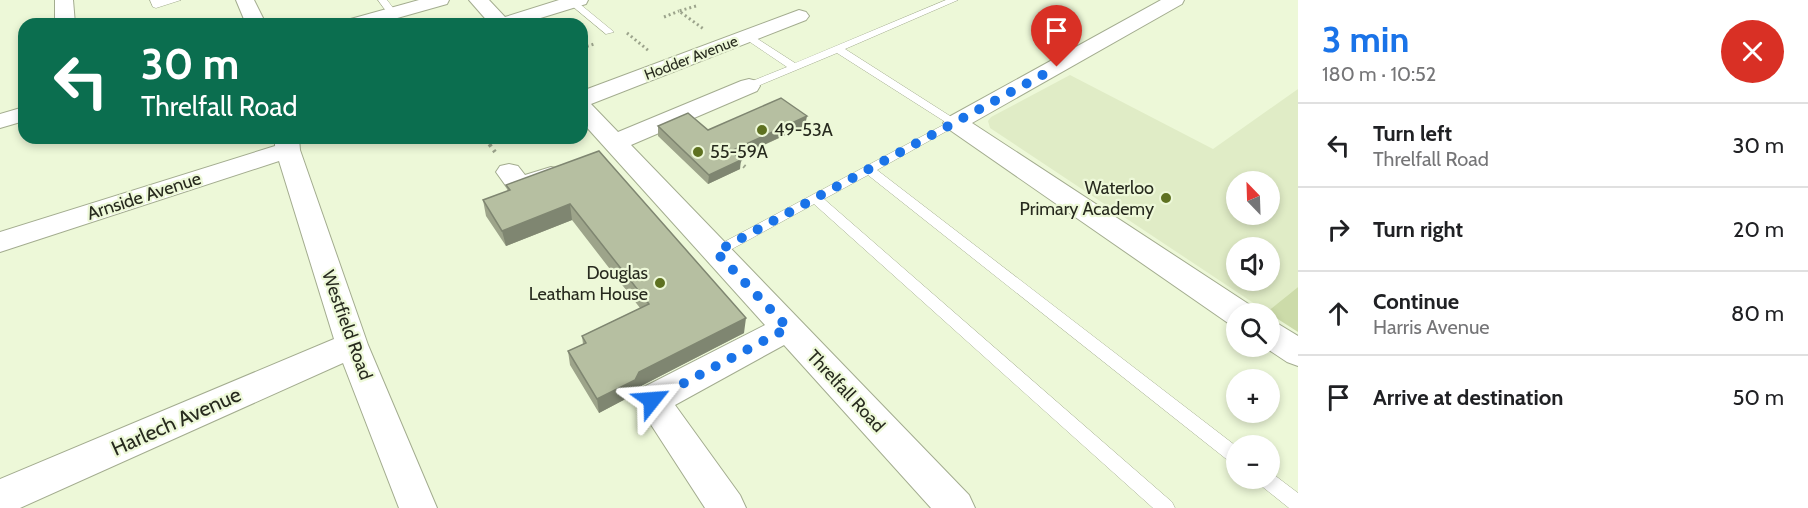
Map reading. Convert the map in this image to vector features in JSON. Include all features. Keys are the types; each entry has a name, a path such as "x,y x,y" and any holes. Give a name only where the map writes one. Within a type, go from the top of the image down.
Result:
{"street":[{"path":"64,0 65,18"},
{"path":"245,0 253,18"},
{"path":"372,18 440,0"},
{"path":"478,0 495,18"},
{"path":"1175,0 955,123 1226,305"},
{"path":"520,18 573,1"},
{"name":"Hodder Avenue","path":"588,97 799,16"},
{"path":"509,172 520,187 749,86"},
{"path":"0,121 18,116"},
{"name":"Threlfall Road","path":"588,122 601,153 716,252 956,508"},
{"name":"Arnside Avenue","path":"0,242 287,144"},
{"name":"Westfield Road","path":"287,144 352,345 418,508"},
{"path":"727,508 652,400 788,328"},
{"path":"1280,341 1298,353"},
{"name":"Harlech Avenue","path":"0,498 352,345"}],"lane":[{"path":"154,0 156,5 177,0"},
{"path":"749,86 954,0"},
{"path":"573,1 609,33"},
{"path":"747,36 794,67"},
{"path":"716,252 955,123 838,49"},
{"path":"869,170 1226,448"},
{"path":"816,199 1166,508"},
{"path":"1279,489 1298,504"}],"path":[{"path":"664,17 696,6"},
{"path":"679,11 724,45"},
{"path":"588,46 594,44"},
{"path":"736,159 745,167"}],"shaded area":[{"name":"Waterloo Primary Academy","path":"1070,75 1213,149 1298,89 1298,287 1278,303 1253,303 1235,291 1280,291 1280,237 1226,237 1226,285 990,128 988,121 991,117"},
{"path":"1298,287 1298,332 1280,320 1280,303 1278,303"}],"building":[{"path":"781,98 807,116 731,151 741,160 709,175 658,126 688,113 708,130"},
{"name":"Douglas Leatham House","path":"599,151 746,318 639,372 635,380 597,399 568,351 586,343 582,336 649,304 570,204 502,231 483,200 510,190 506,185"}],"place":[{"name":"49-53A","path":"762,130"},
{"name":"55-59A","path":"698,152"},
{"name":"Waterloo Primary Academy","path":"1166,198"},
{"name":"Douglas Leatham House","path":"660,283"}],"route":[{"path":"652,400 788,328 716,252 1057,67"}]}
